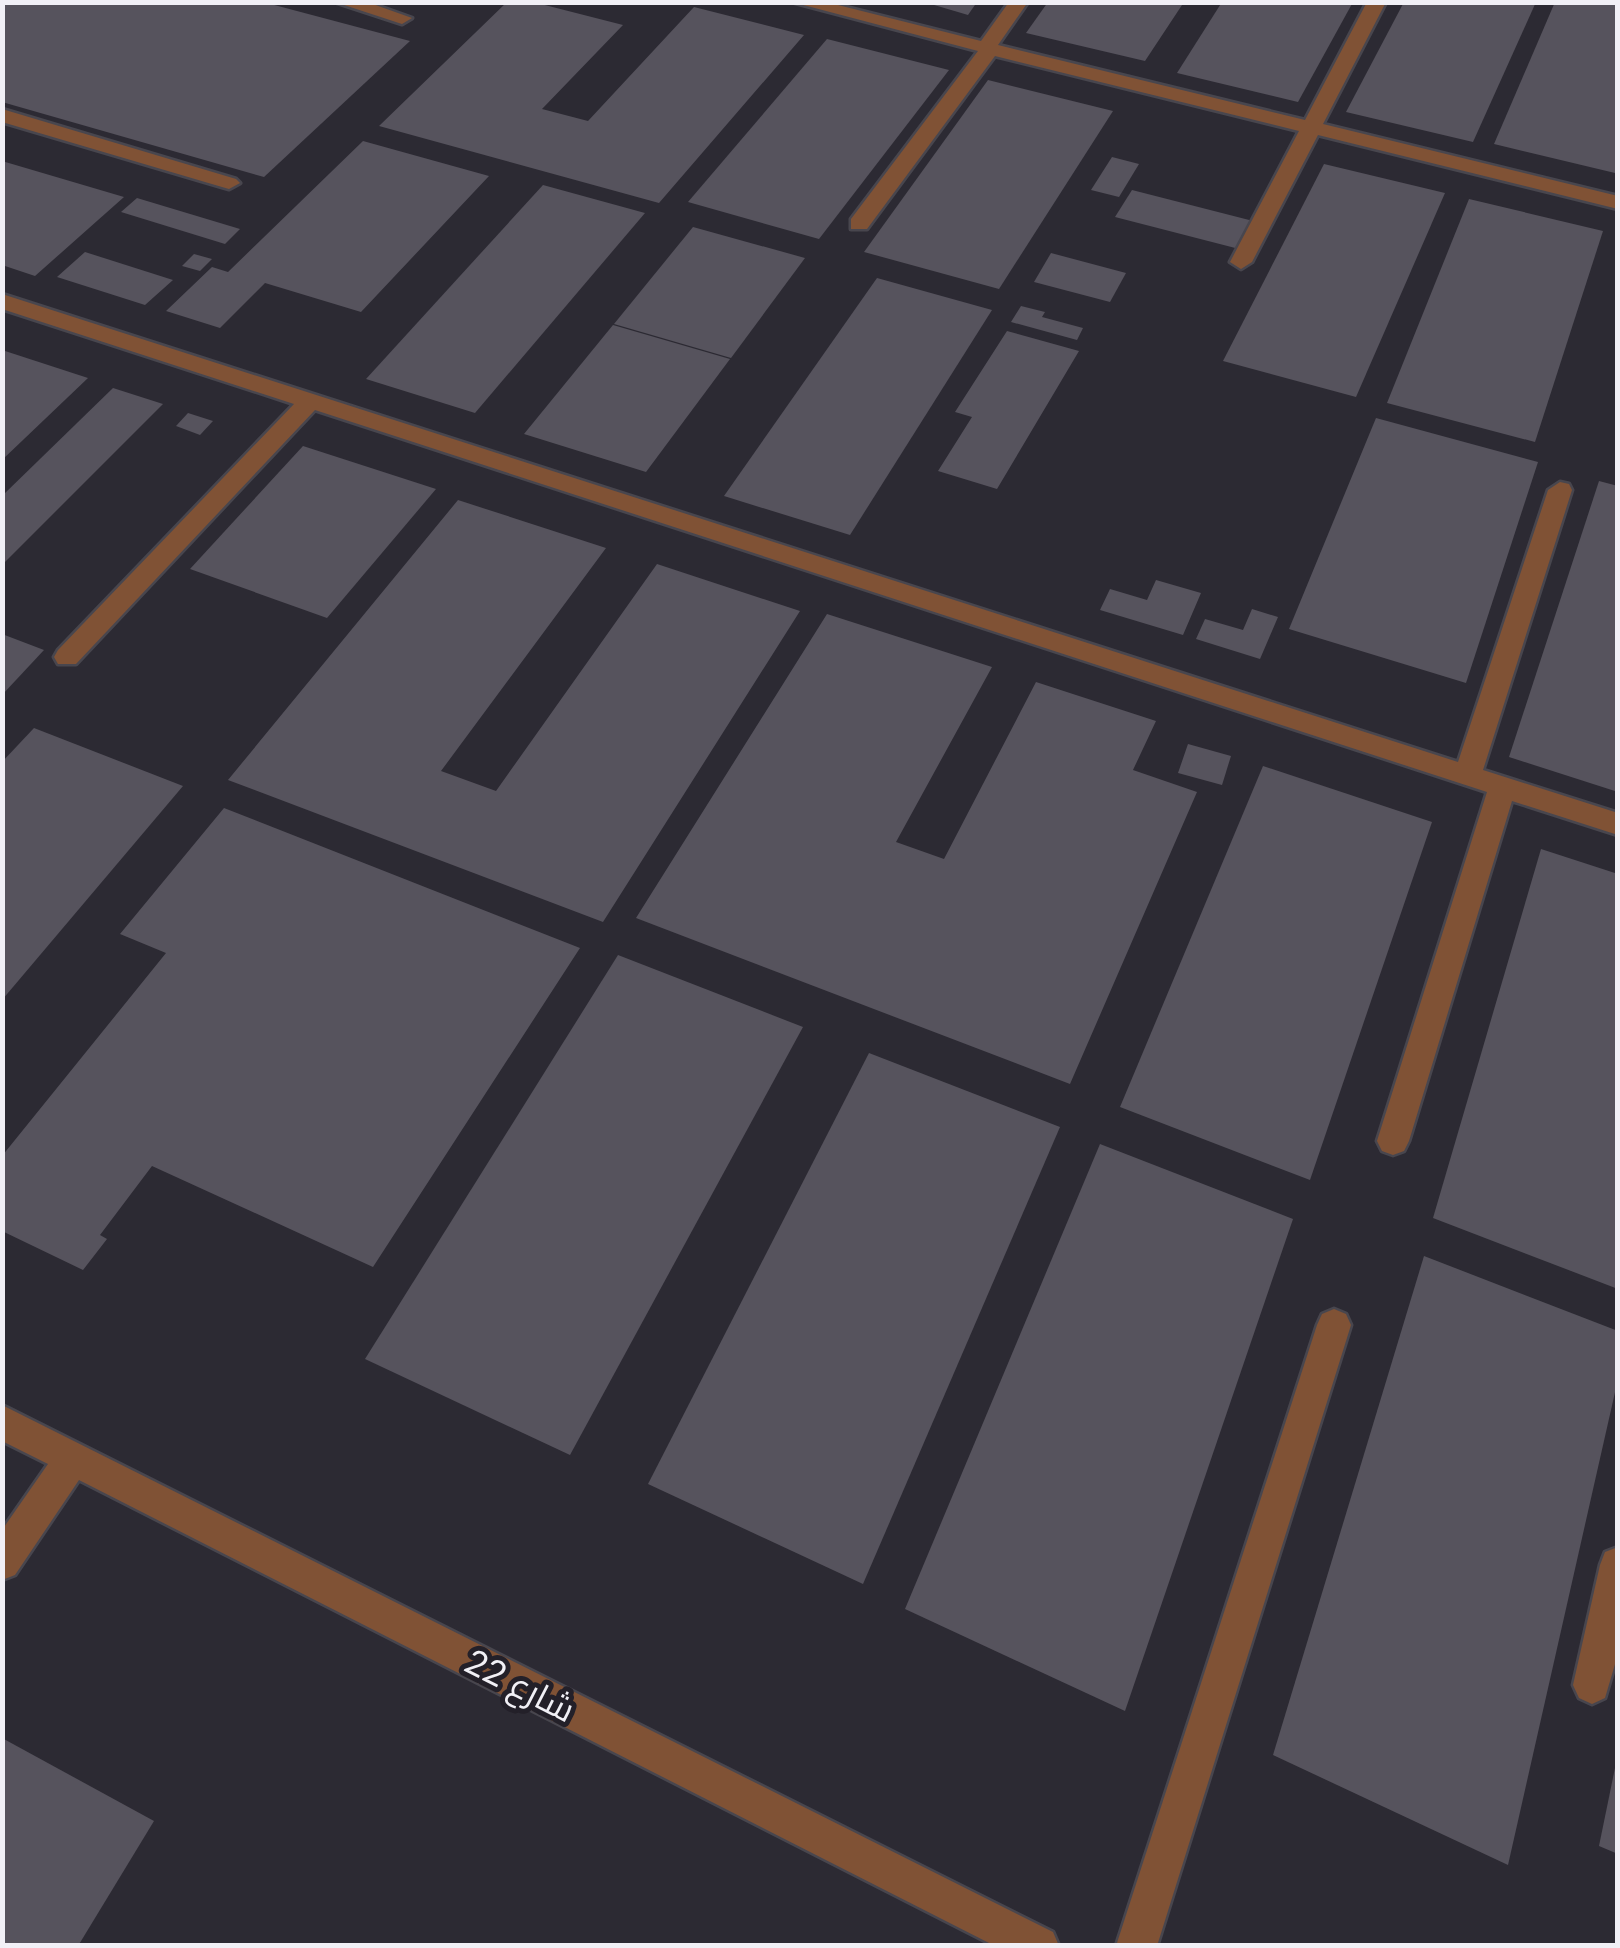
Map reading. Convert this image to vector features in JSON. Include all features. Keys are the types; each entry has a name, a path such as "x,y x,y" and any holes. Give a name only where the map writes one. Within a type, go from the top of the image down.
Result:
{"street":[{"path":"344,2 402,18"},
{"path":"801,2 1618,203"},
{"path":"860,224 1019,2"},
{"path":"1241,262 1378,2"},
{"path":"2,115 229,182"},
{"path":"2,301 1618,824"},
{"path":"67,657 309,402"},
{"path":"1467,777 1560,490"},
{"path":"1393,1141 1502,788"},
{"path":"1136,1946 1334,1325"},
{"name":"شارع 22","path":"2,1422 1039,1946"},
{"path":"2,1562 73,1458"},
{"path":"1592,1685 1618,1565"}],"building":[{"path":"2,2 263,2 410,41 264,177 2,102"},
{"path":"507,2 533,2 623,25 542,109 588,121 694,7 804,35 659,203 379,126"},
{"path":"924,2 977,2 968,15"},
{"path":"1048,2 1184,2 1145,61 1026,33"},
{"path":"1222,2 1353,2 1298,102 1177,73"},
{"path":"1404,2 1536,2 1473,142 1346,112"},
{"path":"1555,2 1618,2 1615,173 1494,144"},
{"path":"827,39 949,70 819,239 688,202"},
{"path":"988,80 1113,111 999,289 864,252"},
{"path":"363,141 489,176 361,312 265,283 220,328 166,311 212,267 228,272"},
{"path":"1112,157 1139,164 1119,197 1091,190"},
{"path":"2,161 124,197 35,276 2,265"},
{"path":"1324,164 1445,193 1356,397 1223,361"},
{"path":"543,185 645,213 475,413 366,379"},
{"path":"1132,190 1257,222 1243,250 1115,217"},
{"path":"137,198 240,229 225,244 121,212"},
{"path":"1469,199 1603,231 1535,442 1387,403"},
{"path":"693,227 805,258 731,358 614,324"},
{"path":"85,252 173,280 145,305 57,277"},
{"path":"1051,253 1126,273 1110,302 1034,282"},
{"path":"194,254 212,259 200,271 182,266"},
{"path":"877,278 992,310 850,535 724,496"},
{"path":"1021,306 1045,312 1042,317 1083,328 1077,340 1011,322"},
{"path":"613,325 730,359 646,472 524,434"},
{"path":"1007,331 1079,351 997,489 938,471 972,417 955,412"},
{"path":"2,350 88,378 2,460"},
{"path":"113,388 163,404 2,565 2,496"},
{"path":"188,413 213,421 200,435 176,426"},
{"path":"1376,418 1538,462 1466,683 1289,629"},
{"path":"303,446 436,489 327,618 190,569"},
{"path":"1599,481 1618,486 1618,792 1509,757"},
{"path":"458,500 606,548 441,771 496,791 657,564 800,611 603,922 228,780"},
{"path":"1156,580 1201,593 1183,635 1100,610 1110,589 1147,600"},
{"path":"1252,609 1278,617 1260,659 1196,639 1205,619 1243,630"},
{"path":"827,614 992,667 896,842 944,859 1036,682 1156,721 1133,770 1197,792 1070,1084 636,918"},
{"path":"2,634 44,650 2,695"},
{"path":"34,728 183,786 2,1000 2,762"},
{"path":"1188,744 1231,756 1222,785 1178,773"},
{"path":"1263,766 1432,822 1310,1180 1120,1107"},
{"path":"224,808 580,948 373,1267 152,1166 100,1235 107,1239 83,1270 2,1231 2,1156 166,953 120,934"},
{"path":"1541,849 1618,874 1618,1289 1433,1218"},
{"path":"618,955 803,1027 570,1455 365,1359"},
{"path":"869,1053 1060,1127 863,1584 648,1484"},
{"path":"1100,1144 1293,1219 1125,1711 905,1609"},
{"path":"1424,1256 1618,1331 1618,1379 1508,1865 1273,1755"},
{"path":"2,1738 154,1821 78,1946 2,1946"},
{"path":"1618,1763 1618,1854 1599,1846"}]}
